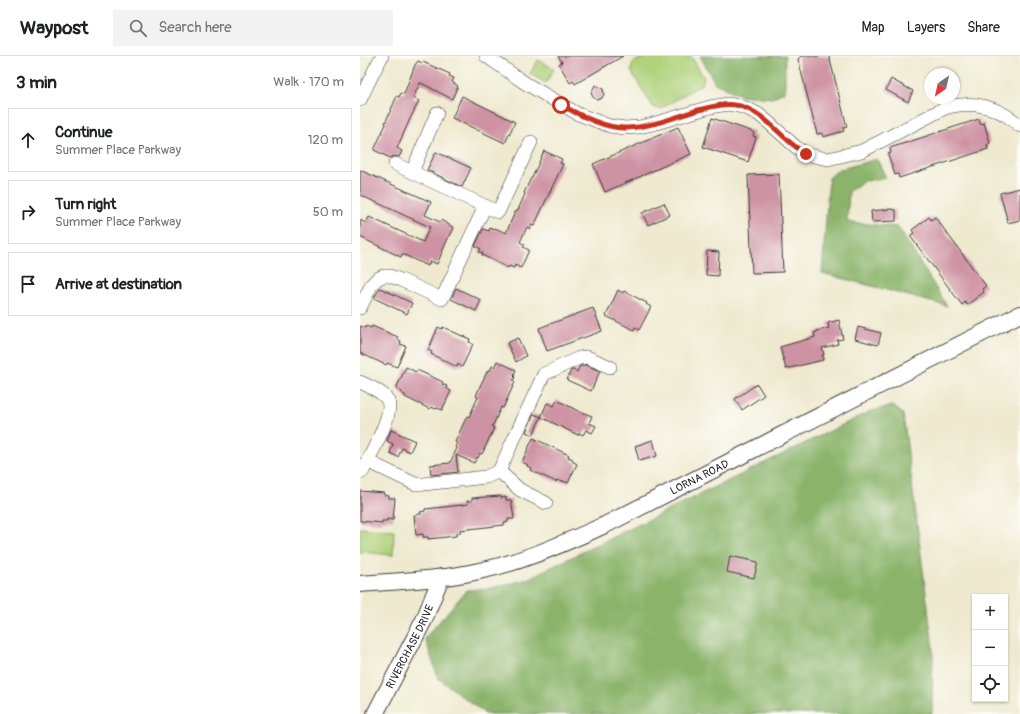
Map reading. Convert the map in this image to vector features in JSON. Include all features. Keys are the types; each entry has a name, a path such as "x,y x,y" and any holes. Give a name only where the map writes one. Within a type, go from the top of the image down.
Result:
{"street":[{"path":"360,100 382,56"},
{"path":"486,56 525,83 578,114 610,126 625,128 639,127 710,107 728,104 748,109 758,114 806,154 828,159 862,151 945,108 960,105 971,104 984,106 1008,116 1020,126"},
{"path":"412,172 437,113"},
{"path":"395,164 498,212 531,142"},
{"path":"360,308 372,284 377,278 383,276 390,276 401,280 442,299 485,206"},
{"name":"LORNA ROAD","path":"360,584 441,577 479,571 532,557 605,525 1020,314"},
{"path":"367,461 415,484 486,477 499,471 544,374 579,358 587,357 610,367"},
{"path":"360,382 380,392 387,400 389,408 387,421 363,471 360,473"},
{"path":"499,471 520,490 546,504"},
{"name":"RIVERCHASE DRIVE","path":"376,714 424,620 441,577"}],"green space":[{"path":"646,56 691,56 704,78 702,84 660,109 653,107 631,71 633,63"},
{"path":"700,56 785,56 785,91 772,98 740,95 715,83"},
{"path":"538,60 554,69 546,83 530,74"},
{"path":"877,159 886,178 864,181 849,191 847,222 898,227 947,306 822,273 829,178 838,170"},
{"path":"893,406 903,414 933,648 932,714 486,714 438,678 425,638 467,590 492,588 525,580 871,411"},
{"path":"360,528 394,531 393,555 360,552"}],"building":[{"path":"558,56 623,56 575,84 573,81 570,83 559,64 562,62"},
{"path":"801,56 829,56 847,127 843,128 844,131 823,137 822,133 817,134 798,59"},
{"path":"418,61 450,74 449,76 454,78 452,82 458,86 452,99 420,83 413,98 419,101 397,148 402,151 399,157 394,156 390,158 374,150 397,96 399,97 401,93 404,94"},
{"path":"891,79 913,91 908,102 886,90"},
{"path":"595,85 603,89 604,94 602,98 597,100 591,93"},
{"path":"462,96 515,122 505,143 452,118"},
{"path":"712,118 754,132 753,136 756,137 748,162 703,147"},
{"path":"979,119 980,124 984,123 990,143 987,145 988,149 899,178 898,174 895,175 888,154 891,153 890,148"},
{"path":"678,127 691,154 605,192 593,164"},
{"path":"544,151 562,159 560,163 563,164 534,226 532,225 530,229 527,227 520,242 525,245 523,247 529,250 521,268 515,265 514,268 509,266 508,268 482,255 483,253 479,252 481,249 475,246 483,229 489,231 490,228 494,230 495,228 506,233 515,212 518,210 525,194 524,193"},
{"path":"436,152 471,168 462,187 427,170"},
{"path":"360,170 431,202 425,215 440,222 441,220 454,228 437,264 430,261 428,266 402,254 401,257 360,237 360,220 366,223 369,217 423,242 430,227 360,195"},
{"path":"779,174 783,272 752,273 748,175"},
{"path":"1020,188 1020,220 1008,223 1000,193"},
{"path":"664,203 670,215 648,225 642,213"},
{"path":"890,209 896,210 896,221 872,222 871,211"},
{"path":"929,217 931,220 935,217 986,286 982,289 984,292 967,305 965,302 962,305 910,236 914,233 912,230"},
{"path":"707,251 719,252 718,276 706,275"},
{"path":"380,288 412,303 407,314 374,298"},
{"path":"456,288 481,300 476,311 451,299"},
{"path":"618,290 623,293 624,291 647,303 646,304 651,307 639,330 635,327 634,330 606,316"},
{"path":"593,308 602,331 547,351 539,328"},
{"path":"839,320 843,339 837,340 838,344 822,348 824,355 822,355 823,360 786,369 780,347 815,337 814,333 817,331 829,328 828,323"},
{"path":"360,326 371,328 372,326 398,337 397,339 401,341 400,344 406,346 397,367 387,363 386,365 360,353"},
{"path":"438,327 442,329 443,327 470,339 469,342 473,344 462,367 458,364 457,367 431,354 432,352 428,350"},
{"path":"858,327 881,333 878,345 855,339"},
{"path":"518,338 526,356 516,362 507,343"},
{"path":"497,361 516,370 513,381 515,382 503,408 501,407 492,427 494,428 482,454 480,453 474,463 456,455 458,472 431,475 430,465 450,463 457,448 455,447 457,443 455,442 478,397 476,396 481,384 488,370 490,371 492,366 494,367"},
{"path":"586,365 600,371 591,391 567,380 571,370 577,372 579,367"},
{"path":"406,367 416,372 417,370 443,382 442,384 447,386 446,388 451,391 442,410 431,407 430,409 405,397 405,395 401,393 402,392 396,389"},
{"path":"757,384 764,395 742,410 735,399"},
{"path":"557,400 580,412 592,416 589,423 596,426 592,433 586,430 583,435 579,433 578,435 541,417 547,403 554,406"},
{"path":"534,414 541,417 533,435 526,432"},
{"path":"391,430 415,441 410,452 402,448 398,457 390,453 393,444 387,441"},
{"path":"533,438 569,455 568,457 573,459 572,461 577,464 568,483 557,480 556,482 530,470 531,468 527,466 528,465 522,462"},
{"path":"653,440 657,456 639,461 635,446"},
{"path":"360,491 384,493 384,495 389,496 389,498 395,498 393,520 387,519 387,521 382,521 382,523 360,521"},
{"path":"501,496 501,498 506,497 506,500 511,500 514,519 508,519 508,522 504,523 504,525 460,530 460,533 456,534 456,536 428,539 428,537 423,537 423,534 416,535 414,515 421,514 420,512 425,511 425,509 468,504 467,501 472,501 472,498"},
{"path":"730,556 758,562 754,578 727,572"}],"route":[{"path":"561,105 596,121 610,126 625,128 653,124 710,107 728,104 739,106 758,114 806,154"}]}
